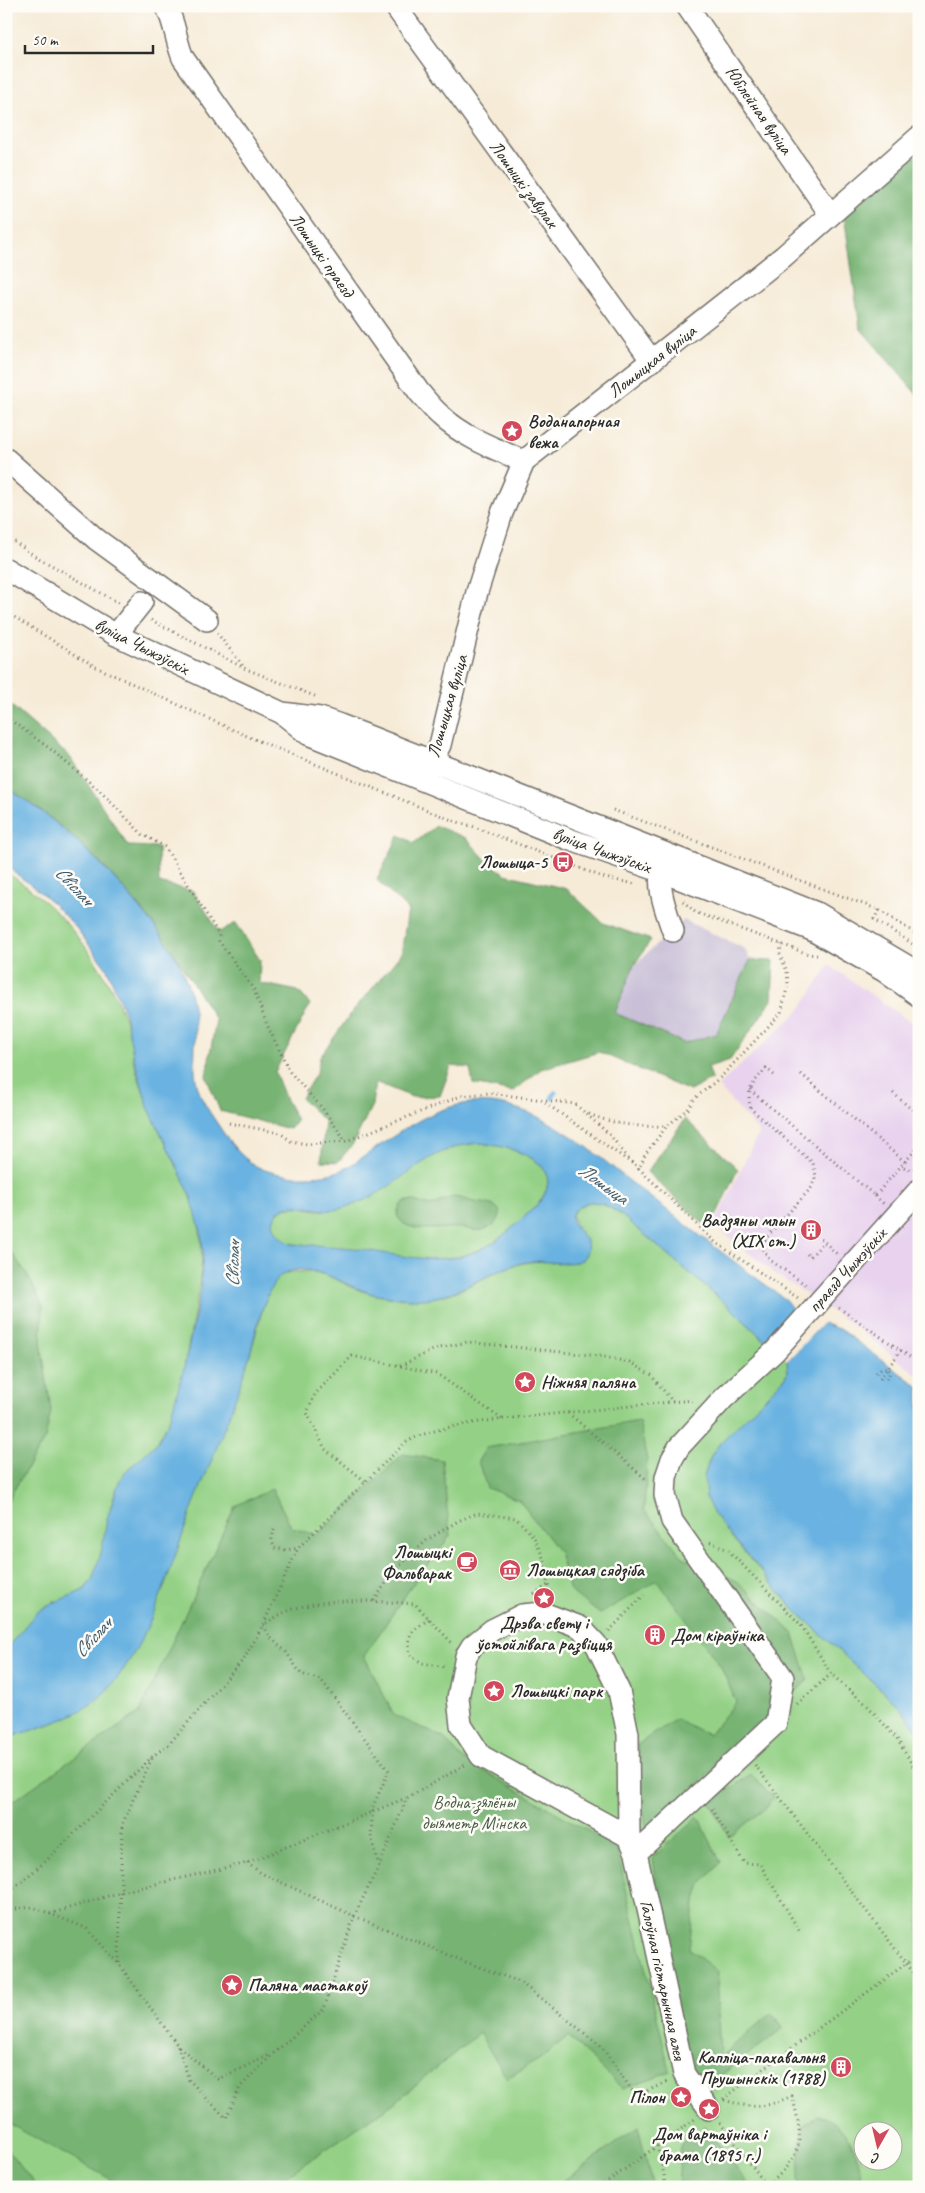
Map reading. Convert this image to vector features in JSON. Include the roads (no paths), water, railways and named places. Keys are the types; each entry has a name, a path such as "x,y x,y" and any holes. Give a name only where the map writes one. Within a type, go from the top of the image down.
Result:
{"street":[{"name":"Лошыцкі праезд","path":"166,6 170,14 176,43 184,58 419,392 440,416 464,433 486,445 524,461"},
{"name":"Лошыцкі завулак","path":"395,6 652,361"},
{"name":"Юбілейная вуліца","path":"687,6 830,214"},
{"name":"Лошыцкая вуліца","path":"422,780 440,745 476,592 502,513 524,461 784,256 919,137"},
{"path":"6,459 96,539 207,620"},
{"name":"вуліца Чыжэўскіх","path":"6,569 116,635 282,713 308,734 571,840 662,871 812,930 884,970 919,996"},
{"path":"116,635 138,607"},
{"name":"вуліца Чыжэўскіх","path":"282,713 320,718 432,760 662,871 819,914 919,973"},
{"path":"662,871 673,930"},
{"name":"праезд Чыжэўскіх","path":"633,1845 701,1791 776,1723 783,1678 672,1521 665,1495 666,1477 672,1459 680,1447 724,1398 775,1351 915,1194"},
{"name":"Галоўная гістарычная алея","path":"633,1845 481,1756 461,1725 458,1698 464,1663 472,1646 492,1630 522,1615 543,1614 562,1619 580,1627 596,1644 618,1691 628,1734 633,1845 684,2074 715,2104"}],"water":[{"path":"6,787 59,825 107,870 154,925 170,948 183,972 193,1004 195,1020 195,1073 200,1093 204,1103 231,1143 245,1158 256,1166 271,1172 292,1176 322,1175 353,1164 413,1124 445,1109 462,1104 480,1102 519,1109 557,1127 591,1150 785,1299 793,1310 788,1316 810,1337 823,1323 841,1330 919,1387 919,1733 902,1710 887,1695 796,1611 724,1528 706,1498 704,1476 711,1456 720,1443 783,1380 788,1371 787,1361 801,1346 780,1324 765,1341 733,1310 620,1214 601,1203 590,1202 580,1206 572,1214 574,1226 586,1240 587,1252 582,1260 569,1263 526,1262 493,1273 462,1288 433,1298 409,1299 378,1295 318,1272 305,1270 293,1271 282,1275 275,1282 265,1302 230,1414 195,1501 158,1604 133,1654 119,1676 92,1703 57,1722 6,1739 6,1649 36,1613 48,1605 84,1590 92,1580 101,1553 107,1519 119,1482 125,1472 157,1443 170,1418 184,1368 200,1293 203,1252 201,1232 190,1194 148,1107 134,1059 125,1014 107,969 74,925 45,896 6,866","holes":["479,1143 500,1146 524,1154 535,1160 543,1168 547,1177 545,1193 532,1210 501,1237 479,1250 463,1256 436,1259 394,1255 353,1248 292,1244 279,1236 274,1227 275,1217 283,1208 296,1206 333,1210 349,1206 374,1195 443,1151"]}],"waterway":[{"path":"552,1098 555,1093"}],"place":[{"name":"Воданапорная вежа","path":"512,431"},
{"name":"Лошыца-5","path":"563,862"},
{"name":"Вадзяны млын (XIX ст.)","path":"811,1230"},
{"name":"Ніжняя паляна","path":"525,1382"},
{"name":"Лошыцкі Фальварак","path":"467,1562"},
{"name":"Лошыцкая сядзіба","path":"510,1570"},
{"name":"Дрэва свету і ўстойлівага развіцця","path":"544,1598"},
{"name":"Дом кіраўніка","path":"655,1635"},
{"name":"Лошыцкі парк","path":"494,1691"},
{"name":"Паляна мастакоў","path":"232,1985"},
{"name":"Капліца-пахавальня Прушынскіх (1788)","path":"841,2067"},
{"name":"Пілон","path":"681,2097"},
{"name":"Дом вартаўніка і брама (1895 г.)","path":"709,2109"}],"water label":[{"name":"Свіслач","path":"75,885"},
{"name":"Лошыца","path":"604,1183"},
{"name":"Свіслач","path":"232,1264"},
{"name":"Свіслач","path":"92,1637"}],"park label":[{"name":"Водна-зялёны дыяметр Мінска","path":"474,1812"}]}
